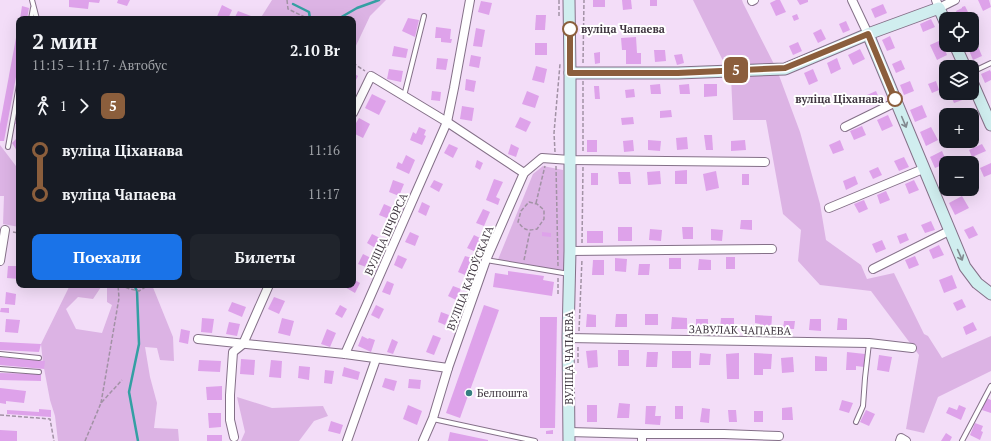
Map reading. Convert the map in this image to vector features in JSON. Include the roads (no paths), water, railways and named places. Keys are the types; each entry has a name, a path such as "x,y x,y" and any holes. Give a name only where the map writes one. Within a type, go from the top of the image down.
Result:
{"street":[{"name":"ВУЛІЦА ШЧОРСА","path":"345,354 447,122 470,0"},
{"name":"ВУЛІЦА ЧАПАЕВА","path":"569,0 570,251 563,274 573,338 569,436"},
{"path":"852,0 868,34 965,267 977,283 991,294"},
{"path":"570,73 678,73 785,68 937,4 955,0"},
{"path":"356,107 371,76 447,122 524,173"},
{"path":"979,98 991,125"},
{"path":"845,127 896,102"},
{"name":"ВУЛІЦА КАТОЎСКАГА","path":"423,441 433,418 448,368 486,260 524,173 542,158 570,160"},
{"path":"570,160 765,162"},
{"path":"830,208 923,169"},
{"path":"0,261 6,230"},
{"path":"873,269 950,232"},
{"path":"570,251 772,249"},
{"path":"234,437 230,420 233,352 243,344 268,288"},
{"name":"ЗАВУЛАК ЧАПАЕВА","path":"573,338 869,343 912,348"},
{"path":"198,339 345,354 448,368"},
{"path":"347,441 376,359"},
{"path":"569,436 724,438 779,436"}],"lane":[{"path":"31,16 33,2"},
{"path":"33,2 36,16"},
{"path":"404,96 424,16"},
{"path":"979,69 991,63"},
{"path":"8,147 16,102"},
{"path":"486,260 563,274"},
{"path":"856,422 863,406 864,378 869,343"},
{"path":"0,354 39,358"},
{"path":"0,369 39,372"},
{"path":"962,441 991,386"},
{"path":"433,418 535,441"}],"waterway":[{"path":"343,16 357,8 379,0"},
{"path":"293,4 309,12 310,16"},
{"path":"136,288 137,291 139,344 129,392 138,441"}],"place":[{"name":"вуліца Чапаева","path":"570,29"},
{"name":"вуліца Ціханава","path":"895,99"},
{"name":"Белпошта","path":"469,393"}]}
